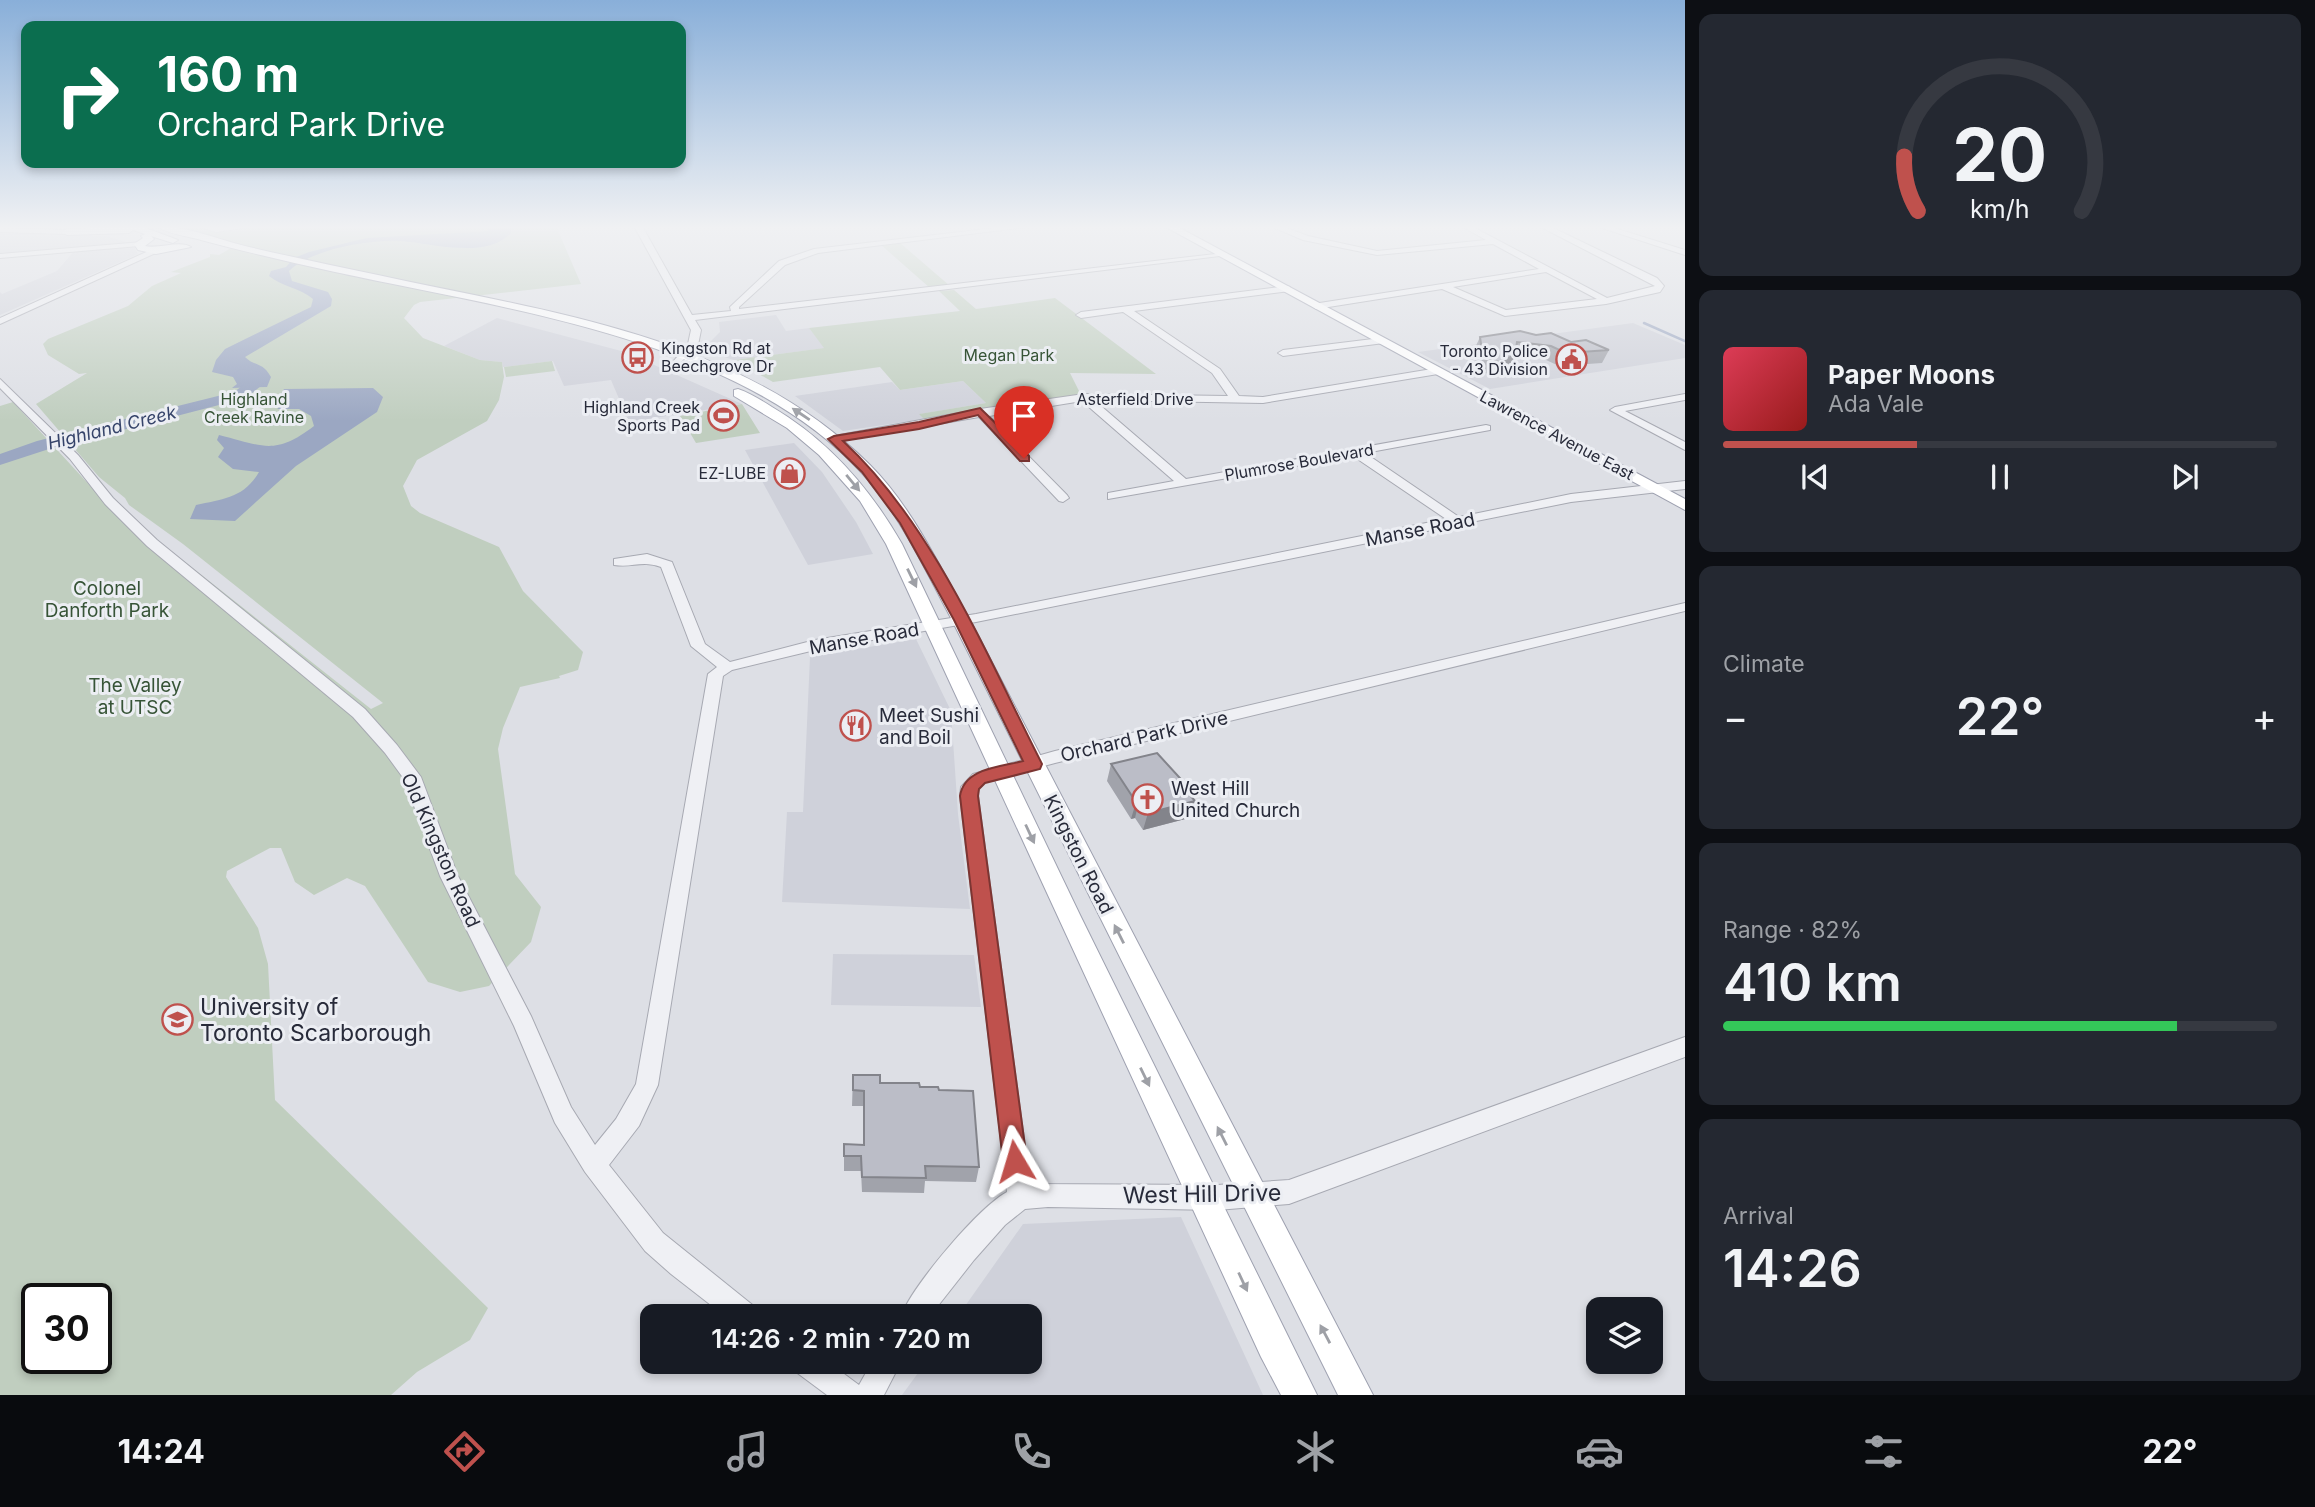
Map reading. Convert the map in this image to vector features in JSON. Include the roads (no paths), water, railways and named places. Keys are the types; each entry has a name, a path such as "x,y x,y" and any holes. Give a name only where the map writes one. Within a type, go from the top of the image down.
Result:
{"main road":[{"name":"Kingston Road","path":"422,291 732,374 777,398 834,439 866,469 893,503 961,620 1356,1395"},
{"name":"Lawrence Avenue East","path":"1291,291 1685,505"},
{"name":"Kingston Road","path":"680,359 754,401 805,436 836,464 866,498 887,533 911,575 1000,772 1273,1345 1300,1395"}],"street":[{"path":"1,321 67,291"},
{"path":"675,291 696,335 692,345 680,359"},
{"path":"736,313 734,307 750,291"},
{"path":"690,318 923,291"},
{"path":"1081,316 1271,291"},
{"path":"1316,306 1421,291"},
{"path":"1454,291 1505,313 1606,301 1652,291"},
{"path":"1587,291 1606,301"},
{"path":"1126,310 1216,372 1236,400"},
{"path":"1283,353 1302,353 1381,341"},
{"path":"1302,353 1319,363"},
{"name":"Asterfield Drive","path":"834,439 980,412 1084,397 1263,400 1438,371"},
{"name":"Old Kingston Road","path":"0,382 74,457 109,501 152,543 359,713 412,777 449,876 523,1023 563,1115 593,1164 654,1242 730,1304"},
{"path":"1084,397 1183,483"},
{"path":"1685,397 1615,410 1685,447"},
{"path":"980,412 1063,498"},
{"name":"Plumrose Boulevard","path":"1112,496 1486,428"},
{"path":"1355,452 1457,522"},
{"name":"Manse Road","path":"727,667 815,645 961,620 1572,498 1685,485"},
{"path":"593,1164 614,1144 633,1117 648,1086 716,674 727,667 698,646 667,565 648,558 619,562"},
{"name":"Orchard Park Drive","path":"1020,1198 969,796 970,787 979,778 1685,607"},
{"name":"West Hill Drive","path":"1020,1198 1253,1197 1296,1190 1685,1048"},
{"path":"922,1304 945,1272 1020,1198"},
{"path":"822,1374 850,1395"},
{"path":"869,1395 880,1374"}],"water":[{"path":"301,291 328,292 332,299 331,306 245,357 268,372 271,377 267,387 232,388 237,384 233,377 212,372 216,360 225,349 311,307 313,299"},
{"path":"373,388 383,397 377,412 296,466 235,521 190,519 196,505 224,499 240,492 259,472 233,469 218,457 224,448 217,440 219,435 268,446 289,442 314,426 311,416 299,409 277,409 290,400 280,396 284,389"}],"waterway":[{"path":"1644,323 1685,341"},
{"name":"Highland Creek","path":"0,460 43,445 240,395 258,382 254,375 241,374"}],"place":[{"name":"Kingston Rd at Beechgrove Dr","path":"638,357"},
{"name":"Toronto Police - 43 Division","path":"1571,360"},
{"name":"Highland Creek Sports Pad","path":"723,416"},
{"name":"EZ-LUBE","path":"789,473"},
{"name":"Meet Sushi and Boil","path":"856,726"},
{"name":"West Hill United Church","path":"1148,799"},
{"name":"University of Toronto Scarborough","path":"177,1020"}],"park label":[{"name":"Megan Park","path":"1009,355"},
{"name":"Highland Creek Ravine","path":"254,408"},
{"name":"Colonel Danforth Park","path":"107,599"},
{"name":"The Valley at UTSC","path":"135,696"}]}
